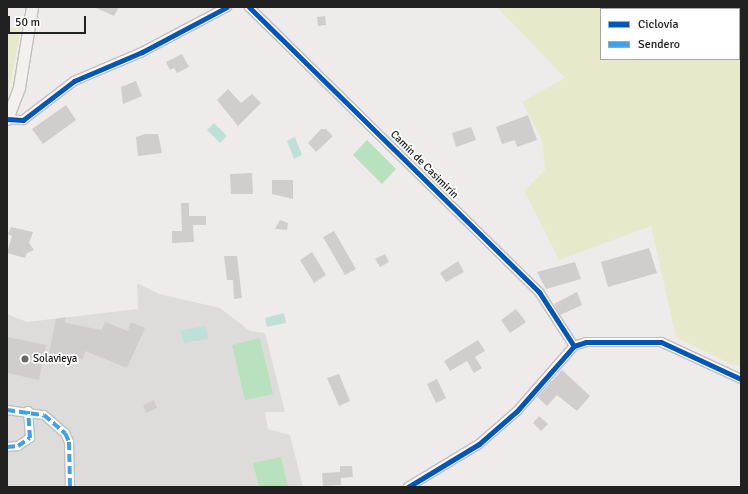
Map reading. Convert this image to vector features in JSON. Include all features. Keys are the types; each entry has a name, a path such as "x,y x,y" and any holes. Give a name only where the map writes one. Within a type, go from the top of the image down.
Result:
{"street":[{"path":"32,7 19,87 7,119 23,120 87,74 142,52 227,7"},
{"name":"Camín de Casimirín","path":"249,7 539,292 574,346"},
{"path":"408,487 479,444 534,394 574,346 586,342 661,342 741,379"},
{"path":"7,410 28,411 44,415 68,437 70,487"},
{"path":"7,447 18,446 30,438 28,411"}],"shaded area":[{"path":"497,7 741,7 741,365 733,365 676,337 651,226 559,260 524,191 545,170 542,140 522,102 565,78"},
{"path":"7,28 21,29 7,98"},
{"path":"214,123 227,136 220,143 207,130"},
{"path":"295,137 302,155 294,159 287,141"},
{"name":"Solavieya","path":"137,283 159,294 220,308 250,331 265,333 285,412 265,412 268,429 290,435 303,487 7,487 7,314 27,322 138,309"},
{"path":"284,313 286,323 267,327 265,318"},
{"path":"206,326 208,339 183,343 181,330"}],"green space":[{"path":"367,140 396,169 382,184 353,155"},
{"path":"260,338 273,394 245,400 232,345"},
{"path":"281,457 288,487 259,487 253,463"}],"building":[{"path":"94,7 119,7 114,16"},
{"path":"325,16 326,25 318,26 317,17"},
{"path":"182,54 189,67 177,73 174,68 170,70 166,62"},
{"path":"136,81 142,96 123,104 121,87"},
{"path":"228,89 241,103 252,94 261,103 238,126 217,100"},
{"path":"66,105 76,120 43,144 32,129"},
{"path":"528,115 537,140 517,147 515,140 502,144 496,127"},
{"path":"471,127 476,140 456,147 452,133"},
{"path":"321,129 326,129 333,136 316,152 308,143"},
{"path":"145,134 158,134 162,153 138,156 136,137"},
{"path":"252,173 253,194 231,194 230,174"},
{"path":"272,180 293,180 293,199 272,194"},
{"path":"181,203 189,203 189,216 206,216 206,225 193,225 194,242 172,243 172,231 182,231"},
{"path":"280,220 288,223 287,230 275,229"},
{"path":"11,227 33,232 29,243 34,250 27,253 25,258 7,253 12,236 8,234"},
{"path":"334,231 356,269 345,275 323,237"},
{"path":"649,248 657,273 608,287 601,262"},
{"path":"312,252 326,275 314,283 300,260"},
{"path":"385,254 389,262 380,267 375,259"},
{"path":"224,256 237,256 242,298 234,299 233,280 227,280"},
{"path":"458,261 464,272 446,282 440,273"},
{"path":"575,262 581,279 546,289 537,272"},
{"path":"577,292 582,305 560,315 554,304"},
{"path":"516,309 526,322 510,333 501,320"},
{"path":"66,317 65,323 102,330 105,322 128,331 131,322 145,328 127,368 85,351 83,359 49,353 56,319"},
{"name":"Solavieya","path":"8,337 46,345 39,380 7,373"},
{"path":"478,340 485,351 475,357 482,368 474,373 467,361 450,371 444,361"},
{"path":"562,370 590,396 577,411 557,395 547,406 537,397"},
{"path":"339,374 350,401 339,406 327,378"},
{"path":"437,379 446,398 436,403 427,384"},
{"path":"154,400 157,408 146,413 143,405"},
{"path":"539,416 548,424 541,431 533,423"},
{"path":"340,466 352,466 353,477 341,478 341,485 323,486 322,473 340,472"}],"marked path":[{"path":"7,410 44,415 65,433 69,442 70,487"},
{"path":"7,447 18,446 30,438 28,411"}],"cycle path":[{"path":"7,119 23,120 74,81 142,52 227,7"},
{"path":"249,7 539,292 574,346"},
{"path":"408,487 479,444 517,411 574,346 586,342 661,342 741,379"}],"place":[{"name":"Solavieya","path":"25,359"}]}
